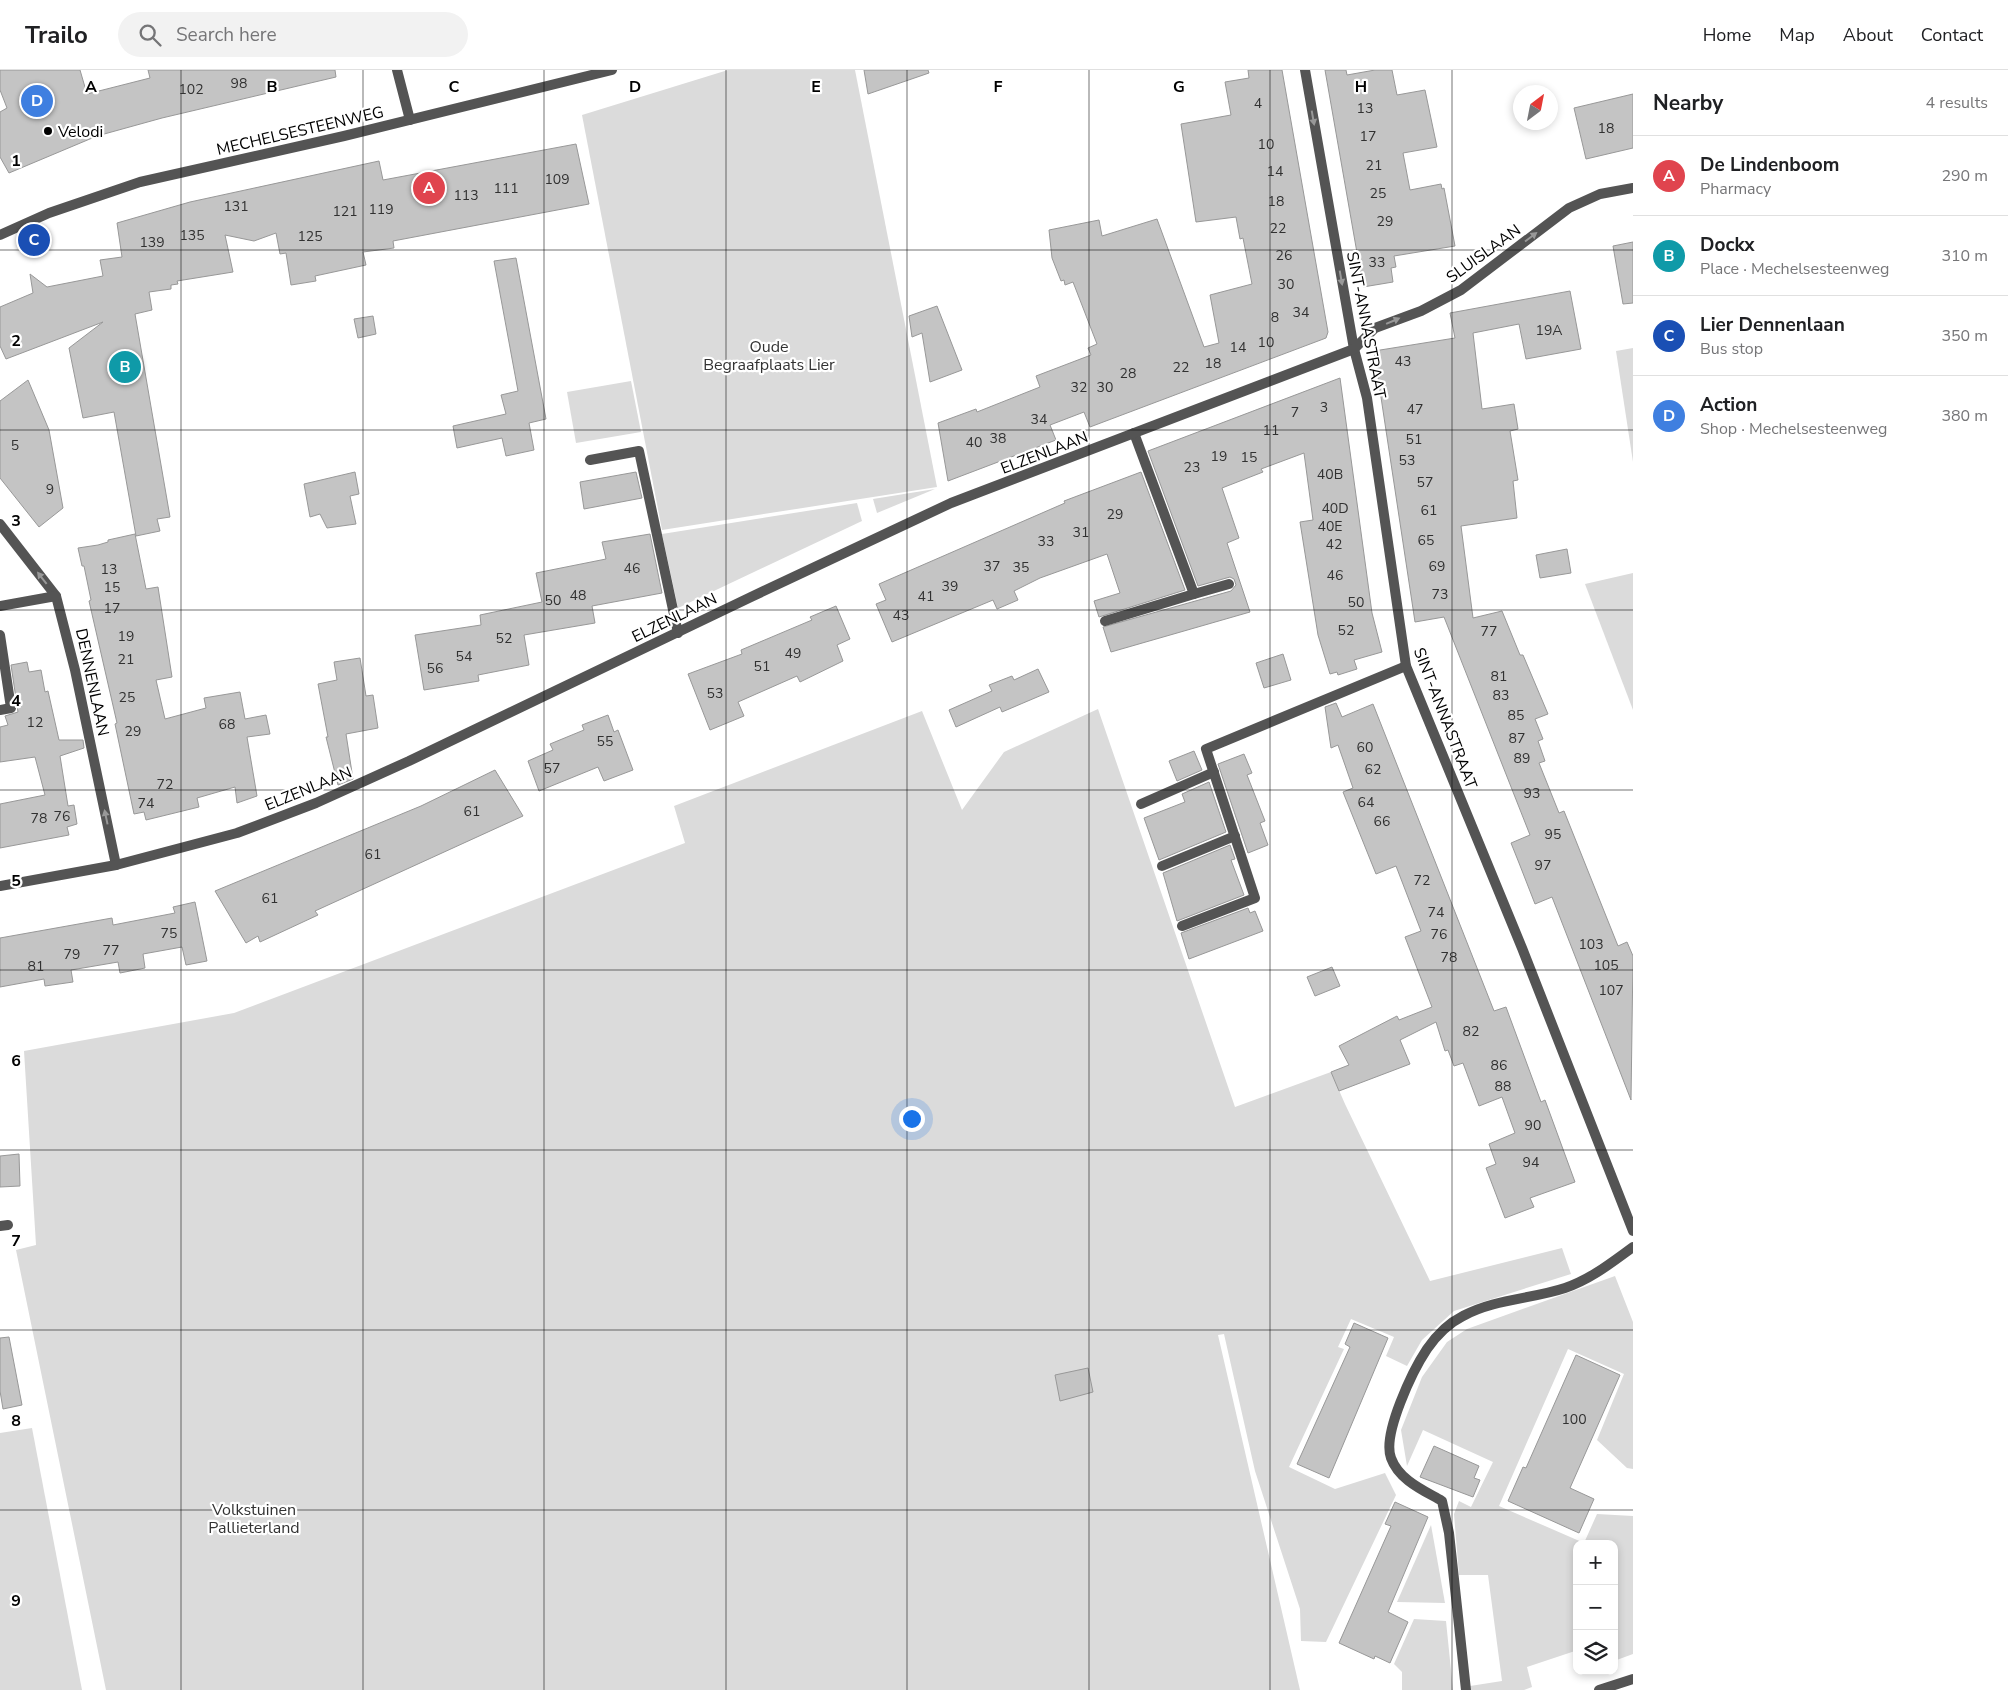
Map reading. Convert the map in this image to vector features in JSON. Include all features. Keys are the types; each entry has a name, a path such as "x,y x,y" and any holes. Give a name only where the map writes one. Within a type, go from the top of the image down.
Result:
{"street":[{"path":"397,70 410,120"},
{"name":"MECHELSESTEENWEG","path":"0,235 49,213 140,182 410,120 612,70"},
{"name":"SINT-ANNASTRAAT","path":"1305,70 1354,349 1367,398 1406,666 1522,948 1633,1231"},
{"name":"SLUISLAAN","path":"1354,349 1375,328 1421,311 1461,290 1569,208 1600,194 1633,188"},
{"name":"ELZENLAAN","path":"0,886 116,865 237,833 316,803 951,503 1354,349"},
{"path":"1134,434 1194,594"},
{"path":"590,460 639,451 678,633"},
{"name":"DENNENLAAN","path":"0,524 56,596 75,670 116,865"},
{"path":"1105,621 1229,584"},
{"path":"0,606 56,596"},
{"path":"0,635 11,708 0,710"},
{"path":"1182,926 1255,898 1206,749 1406,666"},
{"path":"1141,804 1214,772"},
{"path":"1162,866 1235,836"},
{"path":"1466,1690 1448,1533 1442,1501 1410,1482 1400,1473 1391,1458 1389,1438 1401,1403 1427,1349 1452,1323 1480,1308 1564,1288 1589,1278 1633,1247"},
{"path":"1599,1690 1633,1679"}],"green space":[{"name":"Oude Begraafplaats Lier","path":"728,70 855,70 937,487 662,530 582,115"},
{"path":"1633,348 1633,462 1616,351"},
{"path":"631,381 641,432 576,443 567,392"},
{"path":"935,489 877,513 873,499"},
{"path":"857,503 862,521 678,608 662,534"},
{"path":"1633,573 1633,710 1585,584"},
{"name":"Volkstuinen Pallieterland","path":"1098,709 1235,1107 1331,1072 1430,1281 1562,1248 1571,1274 1454,1311 1422,1340 1407,1366 1386,1356 1394,1337 1351,1319 1338,1347 1344,1349 1289,1467 1335,1489 1385,1473 1396,1495 1326,1642 1301,1641 1300,1609 1255,1471 1224,1334 1218,1335 1300,1690 106,1690 16,1250 36,1245 24,1051 234,1013 685,843 674,806 922,711 962,810 1004,752"},
{"path":"1615,1276 1633,1322 1633,1469 1627,1468 1597,1440 1624,1374 1568,1349 1499,1506 1577,1540 1573,1540 1573,1652 1527,1667 1532,1687 1524,1690 1471,1690 1470,1686 1502,1681 1488,1575 1459,1575 1454,1514 1459,1501 1471,1507 1493,1462 1423,1430 1407,1466 1401,1430 1422,1377 1447,1342 1467,1329"},
{"path":"32,1428 82,1690 0,1690 0,1433"},
{"path":"1597,1514 1633,1516 1633,1654 1618,1660 1618,1540 1585,1540"},
{"path":"1431,1525 1445,1603 1397,1602"},
{"path":"1414,1619 1446,1621 1453,1690 1402,1690 1402,1672 1394,1664"}],"building":[{"path":"0,70 80,70 87,94 150,78 148,70 335,70 336,77 162,118 97,136 9,173 0,157 0,112 7,108 0,90"},
{"path":"864,70 928,70 929,73 868,94"},
{"path":"1248,70 1282,70 1328,332 1326,338 1090,427 1084,412 1050,425 1056,440 948,481 938,423 976,409 977,412 1040,387 1036,376 1091,355 1088,348 1097,344 1073,282 1065,285 1064,280 1061,281 1052,258 1049,230 1099,220 1102,236 1157,219 1204,347 1219,343 1210,295 1252,284 1243,238 1240,239 1236,217 1196,222 1181,124 1231,115 1225,82 1249,78"},
{"path":"1325,70 1346,70 1347,75 1375,70 1392,70 1397,95 1425,90 1437,147 1403,153 1410,190 1441,184 1442,189 1444,188 1455,246 1394,256 1396,267 1391,268 1393,282 1363,287"},
{"path":"1633,94 1633,148 1586,159 1574,108"},
{"path":"576,144 589,204 393,241 394,248 363,252 366,265 315,276 316,281 291,285 286,253 280,254 276,233 254,241 225,235 233,272 177,281 178,284 171,285 171,289 149,292 152,310 135,314 170,517 157,519 160,531 136,536 114,412 83,418 69,348 103,322 6,359 0,346 0,307 33,293 30,274 47,287 103,276 100,260 122,257 117,223 190,202 379,161 383,180"},
{"path":"1633,242 1633,303 1623,304 1613,246"},
{"path":"516,258 546,419 529,423 534,450 506,456 502,438 457,448 453,426 506,414 501,395 518,391 494,261"},
{"path":"1570,291 1581,349 1526,359 1519,324 1473,333 1482,409 1514,404 1518,429 1510,431 1518,480 1513,481 1517,518 1461,526 1473,618 1502,611 1520,655 1523,655 1548,714 1535,719 1543,739 1538,741 1545,761 1539,763 1559,813 1564,811 1618,946 1627,942 1633,956 1631,1100 1552,897 1535,904 1511,843 1530,835 1444,617 1415,622 1374,351 1455,338 1450,313"},
{"path":"937,306 962,370 930,382 922,333 912,337 909,316"},
{"path":"373,316 376,334 358,338 354,319"},
{"path":"1340,378 1372,613 1382,652 1354,660 1357,669 1338,675 1337,672 1330,674 1318,635 1300,522 1313,520 1304,453 1261,469 1263,472 1222,488 1239,538 1227,543 1250,612 1111,652 1103,627 1231,591 1236,585 1234,579 1230,577 1198,586 1148,451"},
{"path":"28,380 49,430 63,508 39,527 0,478 0,401"},
{"path":"355,472 359,494 350,496 356,524 327,528 320,514 310,517 304,484"},
{"path":"636,472 642,498 584,509 580,482"},
{"path":"1141,472 1185,590 1099,617 1094,601 1120,593 1107,554 1040,578 1014,591 1018,600 997,609 993,600 892,642 876,604 886,600 879,584 1065,503 1064,501"},
{"path":"135,534 146,589 158,587 172,677 156,680 165,719 206,708 204,698 240,692 245,719 266,715 270,734 247,737 257,796 237,803 235,787 197,798 199,807 146,820 144,812 134,814 115,724 117,723 89,601 91,600 84,566 82,566 78,548 98,545 108,542 108,540"},
{"path":"650,534 662,593 592,606 595,623 524,635 529,665 478,675 479,681 424,690 415,635 481,625 480,615 542,602 536,573 606,559 602,542"},
{"path":"1567,549 1571,573 1540,578 1536,555"},
{"path":"836,606 850,639 837,645 843,661 800,682 797,676 738,702 744,716 710,730 688,674 742,654 741,650 812,620 810,617"},
{"path":"1283,654 1291,680 1264,688 1256,663"},
{"path":"360,658 366,696 373,695 378,728 346,734 353,779 338,785 326,737 328,737 318,684 337,680 334,662"},
{"path":"27,662 29,672 41,670 45,692 48,691 59,740 83,740 84,748 60,756 68,806 74,805 77,824 67,827 69,835 0,848 0,804 45,795 35,757 0,762 0,727 8,725 5,716 18,712 11,665"},
{"path":"1038,669 1049,692 1002,712 1000,707 956,727 949,710 992,691 989,685 1012,676 1014,680"},
{"path":"1336,703 1342,717 1373,704 1494,1011 1506,1007 1541,1102 1545,1100 1575,1182 1530,1198 1534,1207 1505,1218 1486,1168 1496,1164 1489,1144 1515,1133 1502,1097 1479,1106 1463,1063 1454,1066 1448,1050 1445,1051 1436,1022 1400,1040 1410,1064 1339,1091 1331,1072 1349,1065 1339,1046 1397,1016 1399,1020 1432,1007 1405,937 1421,931 1396,866 1376,874 1343,792 1353,788 1338,745 1331,748 1325,707"},
{"path":"608,715 614,732 618,730 633,770 604,781 598,767 539,791 528,761 553,750 550,744 584,730 582,725"},
{"path":"1194,751 1202,770 1177,781 1169,761"},
{"path":"1244,754 1252,773 1247,775 1265,821 1260,823 1268,845 1248,853 1218,764"},
{"path":"495,770 523,816 315,911 318,915 260,942 258,936 246,943 215,891 421,806"},
{"path":"1209,782 1226,832 1159,860 1144,818 1185,802 1182,794"},
{"path":"1230,845 1235,859 1231,860 1244,895 1177,921 1163,873"},
{"path":"195,902 207,961 186,965 182,947 143,954 145,968 120,973 118,962 71,970 73,982 45,986 44,979 0,987 0,938 112,918 113,925 175,913 173,907"},
{"path":"1248,908 1250,913 1255,911 1263,931 1189,959 1181,933"},
{"path":"1332,967 1340,986 1315,996 1307,977"},
{"path":"19,1154 20,1186 0,1187 0,1156"},
{"path":"1354,1323 1388,1338 1329,1478 1297,1464 1350,1347 1345,1344"},
{"path":"9,1337 22,1405 3,1409 0,1391 0,1338"},
{"path":"1576,1355 1620,1375 1570,1488 1594,1499 1579,1533 1508,1501 1523,1467 1526,1468"},
{"path":"1088,1368 1093,1392 1060,1401 1055,1375"},
{"path":"1434,1446 1479,1466 1474,1478 1480,1480 1473,1497 1420,1477"},
{"path":"1395,1502 1428,1517 1388,1612 1408,1622 1390,1663 1375,1656 1374,1659 1339,1643 1391,1526 1385,1524"}],"place":[{"name":"Action","path":"37,101"},
{"name":"Velodi","path":"48,131"},
{"name":"De Lindenboom","path":"429,188"},
{"name":"Lier Dennenlaan","path":"34,240"},
{"name":"Dockx","path":"125,367"}]}
